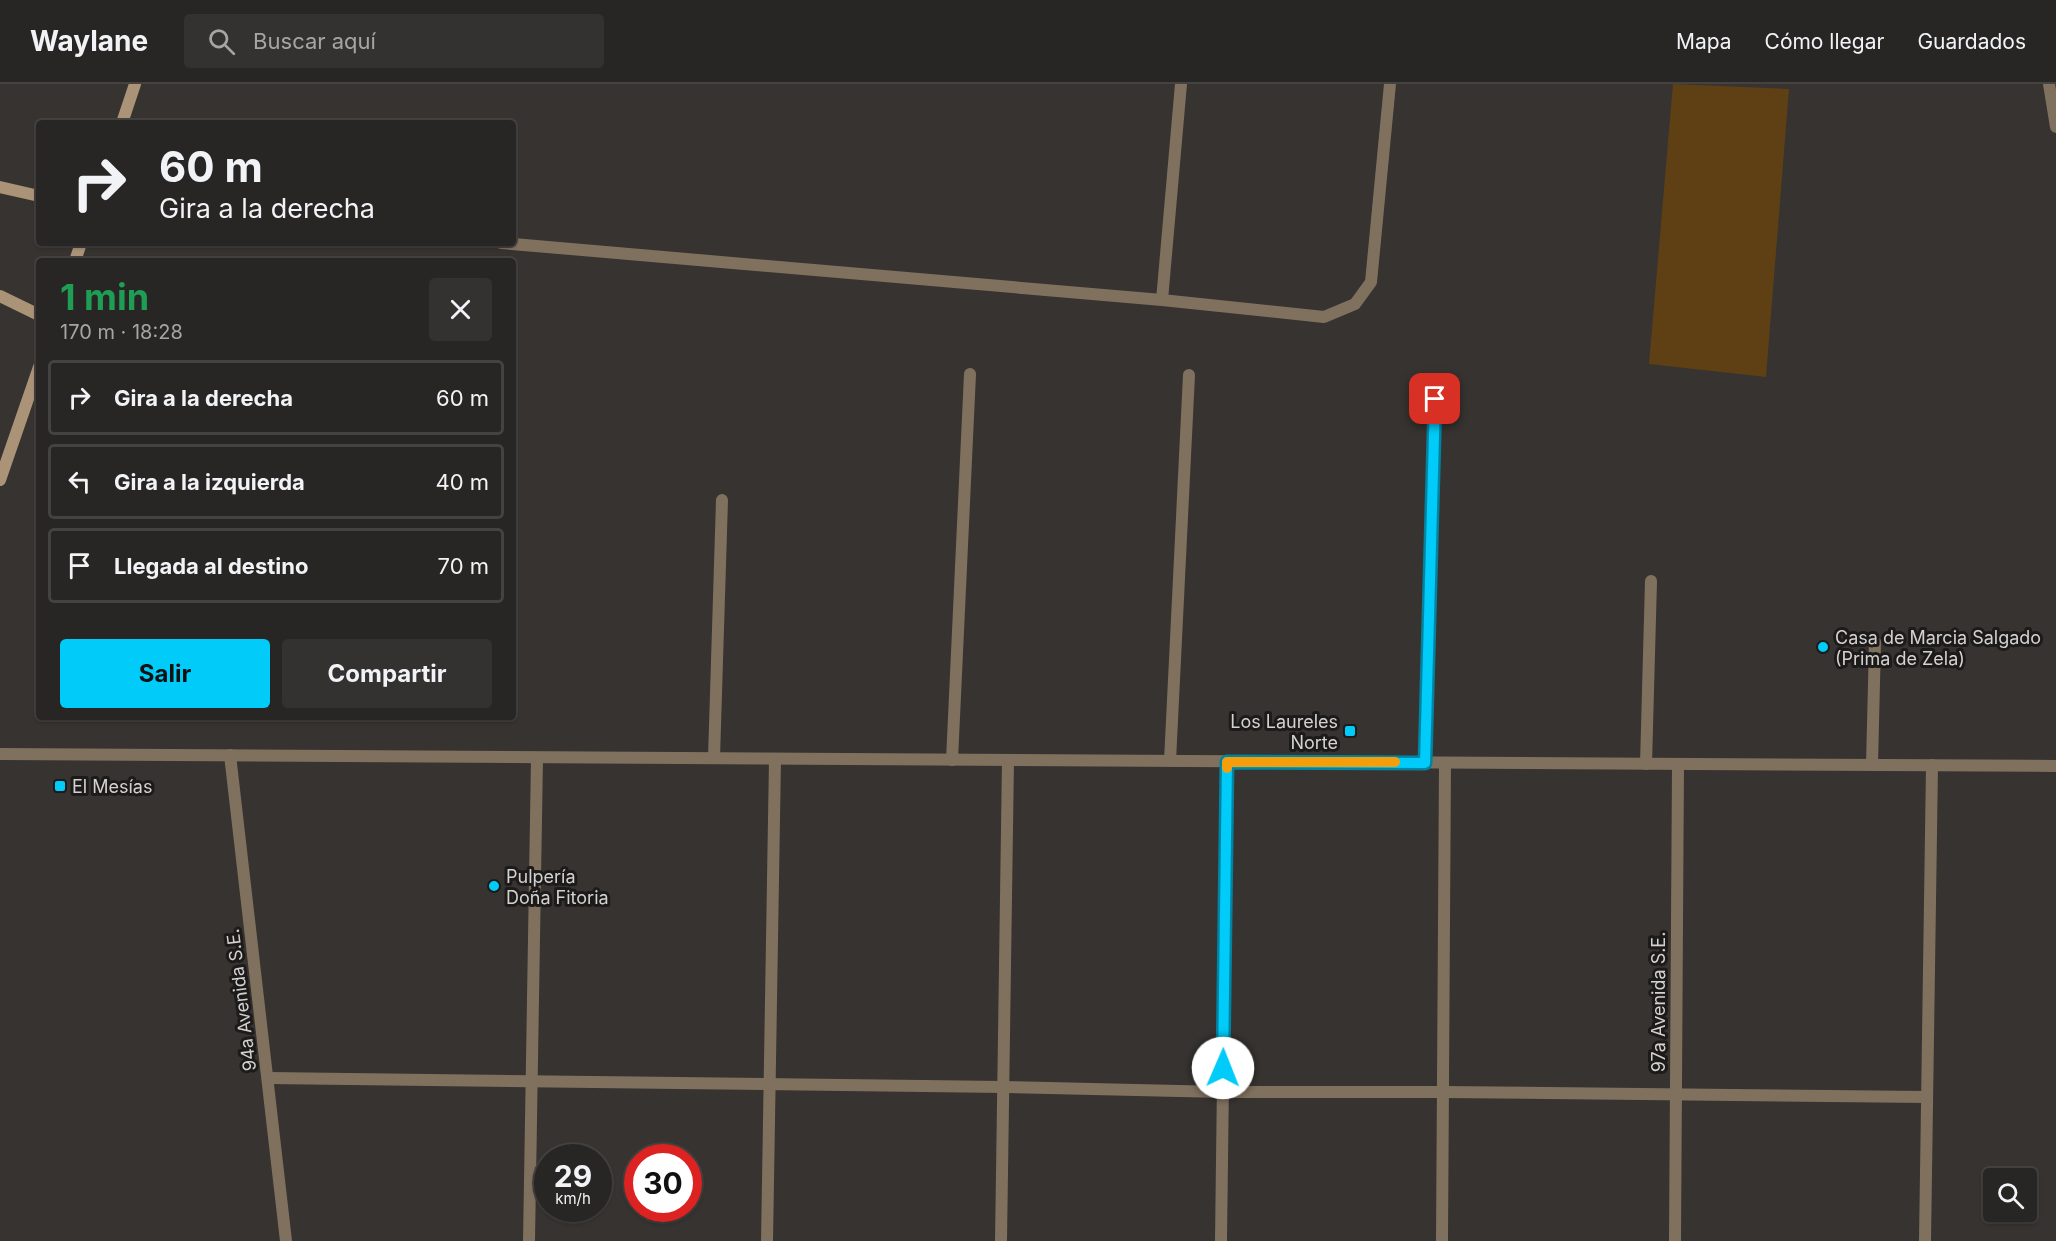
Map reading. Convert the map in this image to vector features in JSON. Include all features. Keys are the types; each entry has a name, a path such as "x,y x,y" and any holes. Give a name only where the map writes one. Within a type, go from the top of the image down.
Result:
{"main road":[{"path":"123,120 135,84"},
{"path":"0,187 36,195"},
{"path":"0,296 36,314"},
{"path":"0,480 36,376"}],"street":[{"path":"1162,300 1181,84"},
{"path":"516,244 1324,316 1355,304 1371,282 1390,84"},
{"path":"2049,84 2056,127"},
{"path":"952,760 970,374"},
{"path":"1170,761 1189,375"},
{"path":"1425,763 1435,399"},
{"path":"714,758 722,500"},
{"path":"1646,764 1651,581"},
{"path":"1872,765 1875,642"},
{"path":"0,754 2056,766"},
{"name":"94a Avenida S.E.","path":"230,755 286,1241"},
{"path":"530,1241 537,758"},
{"path":"767,1241 775,759"},
{"path":"1001,1241 1008,760"},
{"path":"1221,1241 1227,762"},
{"path":"1442,1241 1445,763"},
{"name":"97a Avenida S.E.","path":"1675,1241 1678,764"},
{"path":"1925,1241 1932,765"},
{"path":"268,1078 1223,1092 1927,1097"}],"building":[{"path":"1673,84 1789,89 1766,377 1649,364"}],"slow traffic":[{"path":"1227,768 1227,762 1395,762"}],"place":[{"name":"Casa de Marcia Salgado (Prima de Zela)","path":"1823,647"},
{"name":"Los Laureles Norte","path":"1350,731"},
{"name":"El Mesías","path":"60,786"},
{"name":"Pulpería Doña Fitoria","path":"494,886"}],"route":[{"path":"1223,1068 1227,762 1425,763 1435,399"}]}
